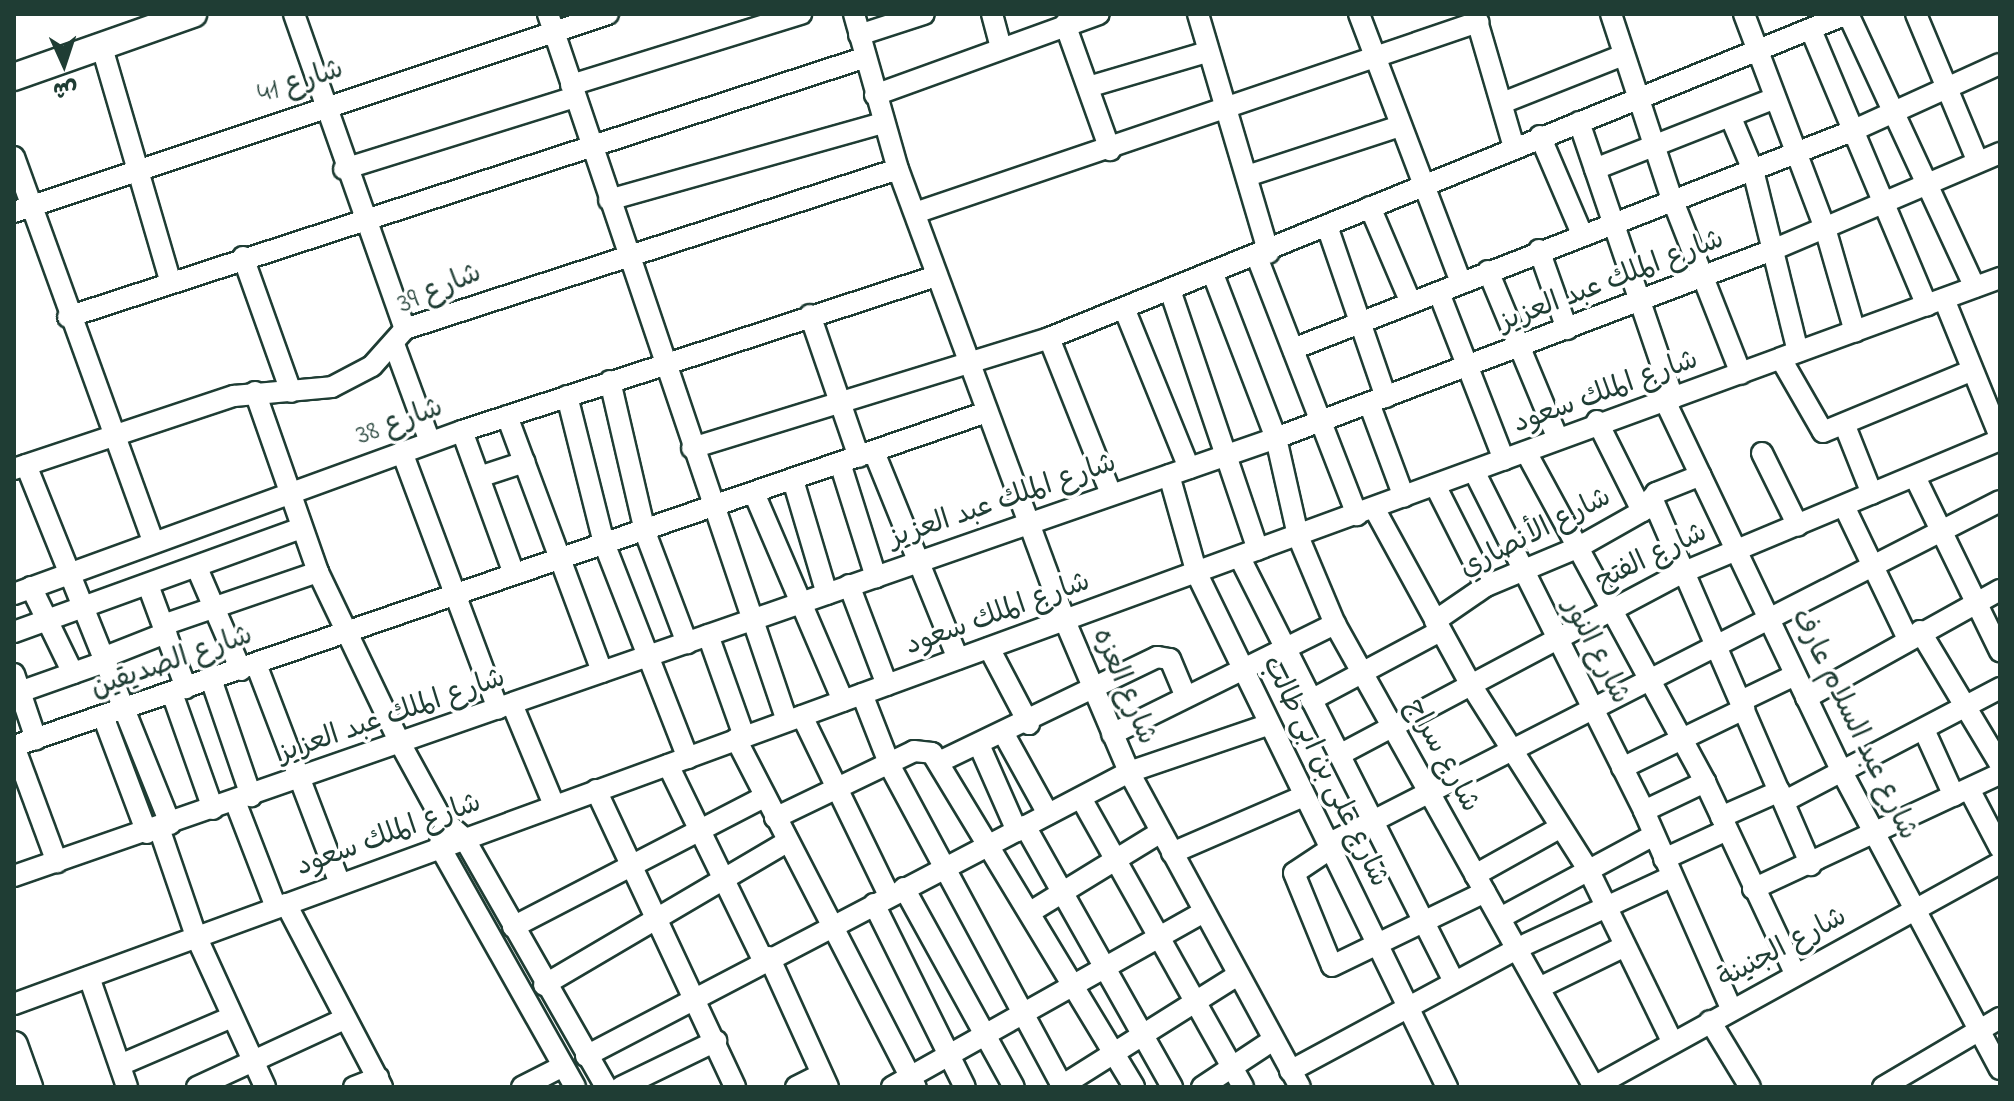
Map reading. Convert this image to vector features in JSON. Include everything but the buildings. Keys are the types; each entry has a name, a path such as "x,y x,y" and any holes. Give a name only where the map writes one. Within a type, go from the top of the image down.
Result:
{"main road":[{"path":"14,77 191,14"},
{"path":"14,1045 29,1087"}],"street":[{"path":"294,14 430,442"},
{"name":"شارع 41","path":"22,209 551,23 608,14"},
{"path":"344,169 801,14"},
{"name":"شارع العزه","path":"854,14 863,58 883,123 935,276 1065,621 1129,772 1297,1082"},
{"path":"859,35 924,14"},
{"path":"992,14 1001,47"},
{"path":"875,95 1099,14"},
{"path":"1198,14 1247,176 1263,255 1293,349 1321,420 1366,512 1589,871 1673,1043"},
{"path":"1359,14 1372,59 1400,126 1418,182 1461,283"},
{"path":"1611,14 1671,196 1741,374"},
{"path":"1744,14 1825,228 1855,332"},
{"path":"692,448 1049,338 1263,255 1418,182 1579,122 1848,14 1898,112 1975,287"},
{"path":"1916,14 1978,162"},
{"path":"915,213 1110,150 1372,59 1476,18 1514,147"},
{"path":"551,23 661,365 753,619 795,718 889,896 1014,1087"},
{"path":"1065,24 1110,150"},
{"path":"1811,30 1881,202 1970,371 1992,401 2000,439"},
{"path":"101,44 170,280"},
{"path":"1088,87 1207,52"},
{"path":"1502,103 1623,55"},
{"path":"68,317 360,217 863,58"},
{"path":"1293,349 1439,293 1671,196 1753,170 1852,131 2000,64"},
{"path":"1595,169 1656,149 1775,98"},
{"path":"1731,118 1753,170 1775,249 1789,356 1814,427 1828,433 1970,371"},
{"name":"شارع عبد السلام عارف","path":"1579,122 1669,400 1701,475 1843,774 1913,911 2000,1069"},
{"path":"609,200 883,123"},
{"path":"1247,176 1400,126"},
{"path":"1540,136 1582,234"},
{"name":"شارع الملك عبد العزيز","path":"14,876 159,828 1469,368 1775,249 1927,181 2000,153"},
{"path":"14,157 22,209 68,317 153,541"},
{"name":"شارع 39","path":"20,467 113,434 255,392 291,392 351,378 399,337 627,254 898,169"},
{"path":"1370,207 1411,303"},
{"path":"1327,226 1366,321 1378,400 1404,497"},
{"path":"1539,250 1567,329"},
{"path":"243,257 291,392"},
{"path":"1488,271 1516,349 1557,437"},
{"name":"شارع سراج","path":"1213,274 1276,438 1298,536 1335,624 1541,987 1594,1087"},
{"name":"شارع 38","path":"23,591 430,442 935,276"},
{"name":"شارع الملك سعود","path":"14,1004 1366,512 1526,452 1597,421 1669,400 2000,278"},
{"path":"1170,290 1229,454 1249,554 1285,649 1454,981"},
{"path":"1439,293 1504,460"},
{"name":"شارع على بن ابى طالب","path":"1124,308 1179,471 1197,574 1267,725 1447,1087"},
{"path":"810,315 858,457 876,577"},
{"path":"1049,338 1111,494"},
{"path":"610,381 645,532 687,643"},
{"path":"255,392 318,572 400,743 441,818 464,838 544,985 606,1087"},
{"path":"567,396 604,543 647,656 701,828 723,880 766,958 824,1081 796,1087"},
{"name":"شارع الصديقين","path":"14,746 348,634 454,590 645,532 987,412"},
{"path":"507,416 602,672"},
{"path":"1597,421 1684,572 1811,865"},
{"path":"1845,426 1872,494"},
{"path":"462,431 513,571"},
{"name":"شارع الفتح","path":"1341,754 1611,607 1684,572 2000,439"},
{"path":"402,452 454,590 505,707 554,805"},
{"path":"1526,452 1705,782 1796,975"},
{"path":"1762,453 1798,526"},
{"path":"858,457 919,561 958,659"},
{"path":"479,477 525,462"},
{"path":"20,467 70,574 126,708 159,828 196,936 265,1087"},
{"name":"شارع النور","path":"1474,471 1644,811 1731,1008"},
{"name":"شارع الأنصاري","path":"1311,700 1362,673 1437,626 1486,586 1521,568 1577,548 1647,504 1701,475"},
{"path":"1915,477 1974,604 2000,651"},
{"path":"793,480 827,594"},
{"path":"1435,485 1486,586"},
{"path":"754,493 797,604 891,768 1061,1087 1197,1006 1238,975"},
{"path":"1561,827 1423,920 1332,966 1294,873 1329,847 1374,822 1713,642 2000,501"},
{"path":"1844,506 1872,566 1914,635 1969,708 2000,764"},
{"path":"14,632 302,528"},
{"path":"197,568 213,605 248,667 340,884"},
{"path":"36,739 16,686 73,673 213,605 318,572"},
{"path":"148,585 164,629 213,809"},
{"path":"849,585 887,685"},
{"path":"1806,698 1914,635 2000,590"},
{"path":"23,591 47,619 73,673"},
{"path":"1112,734 1335,624"},
{"path":"708,635 740,738 764,797 834,923 907,1084 1073,992 1157,937 1204,912"},
{"path":"989,648 1029,724"},
{"path":"939,762 1005,736 1162,656 1172,662 1186,697"},
{"path":"1622,768 1795,675"},
{"path":"211,679 243,798 281,905 380,1083 354,1087"},
{"path":"1297,1082 1408,1007 1518,948 1605,907 1667,868 1724,823 1783,796 1843,774 1969,708 2000,688"},
{"path":"103,716 159,828"},
{"path":"586,1056 694,994 1129,772 1267,725"},
{"path":"1925,732 2000,848"},
{"path":"1005,736 1048,814"},
{"path":"14,746 57,862"},
{"path":"980,747 1021,828 1062,892 1103,971 1172,1087"},
{"path":"775,818 891,768 918,750 939,762 1032,911 1073,992 1134,1087"},
{"path":"1753,889 1811,865 2000,774"},
{"path":"1644,811 1705,782"},
{"path":"596,790 735,1087"},
{"path":"1172,853 1304,796"},
{"path":"513,927 629,862 764,797"},
{"path":"1081,798 1243,1087"},
{"path":"441,818 440,847 575,1087"},
{"path":"1032,911 1161,832"},
{"path":"1500,918 1654,835"},
{"path":"544,985 787,842"},
{"name":"شارع الجنينة","path":"1594,1087 1731,1008 2000,863"},
{"path":"889,896 965,1087"},
{"path":"1541,987 1625,946"},
{"path":"89,977 127,1087"},
{"path":"120,1065 232,1017"},
{"path":"1883,1087 2000,1018"},
{"path":"197,1087 344,1019"},
{"path":"1710,1021 1750,1087"},
{"path":"1202,1087 1273,1040"},
{"path":"621,1087 716,1041"},
{"path":"522,1087 563,1066"}]}
